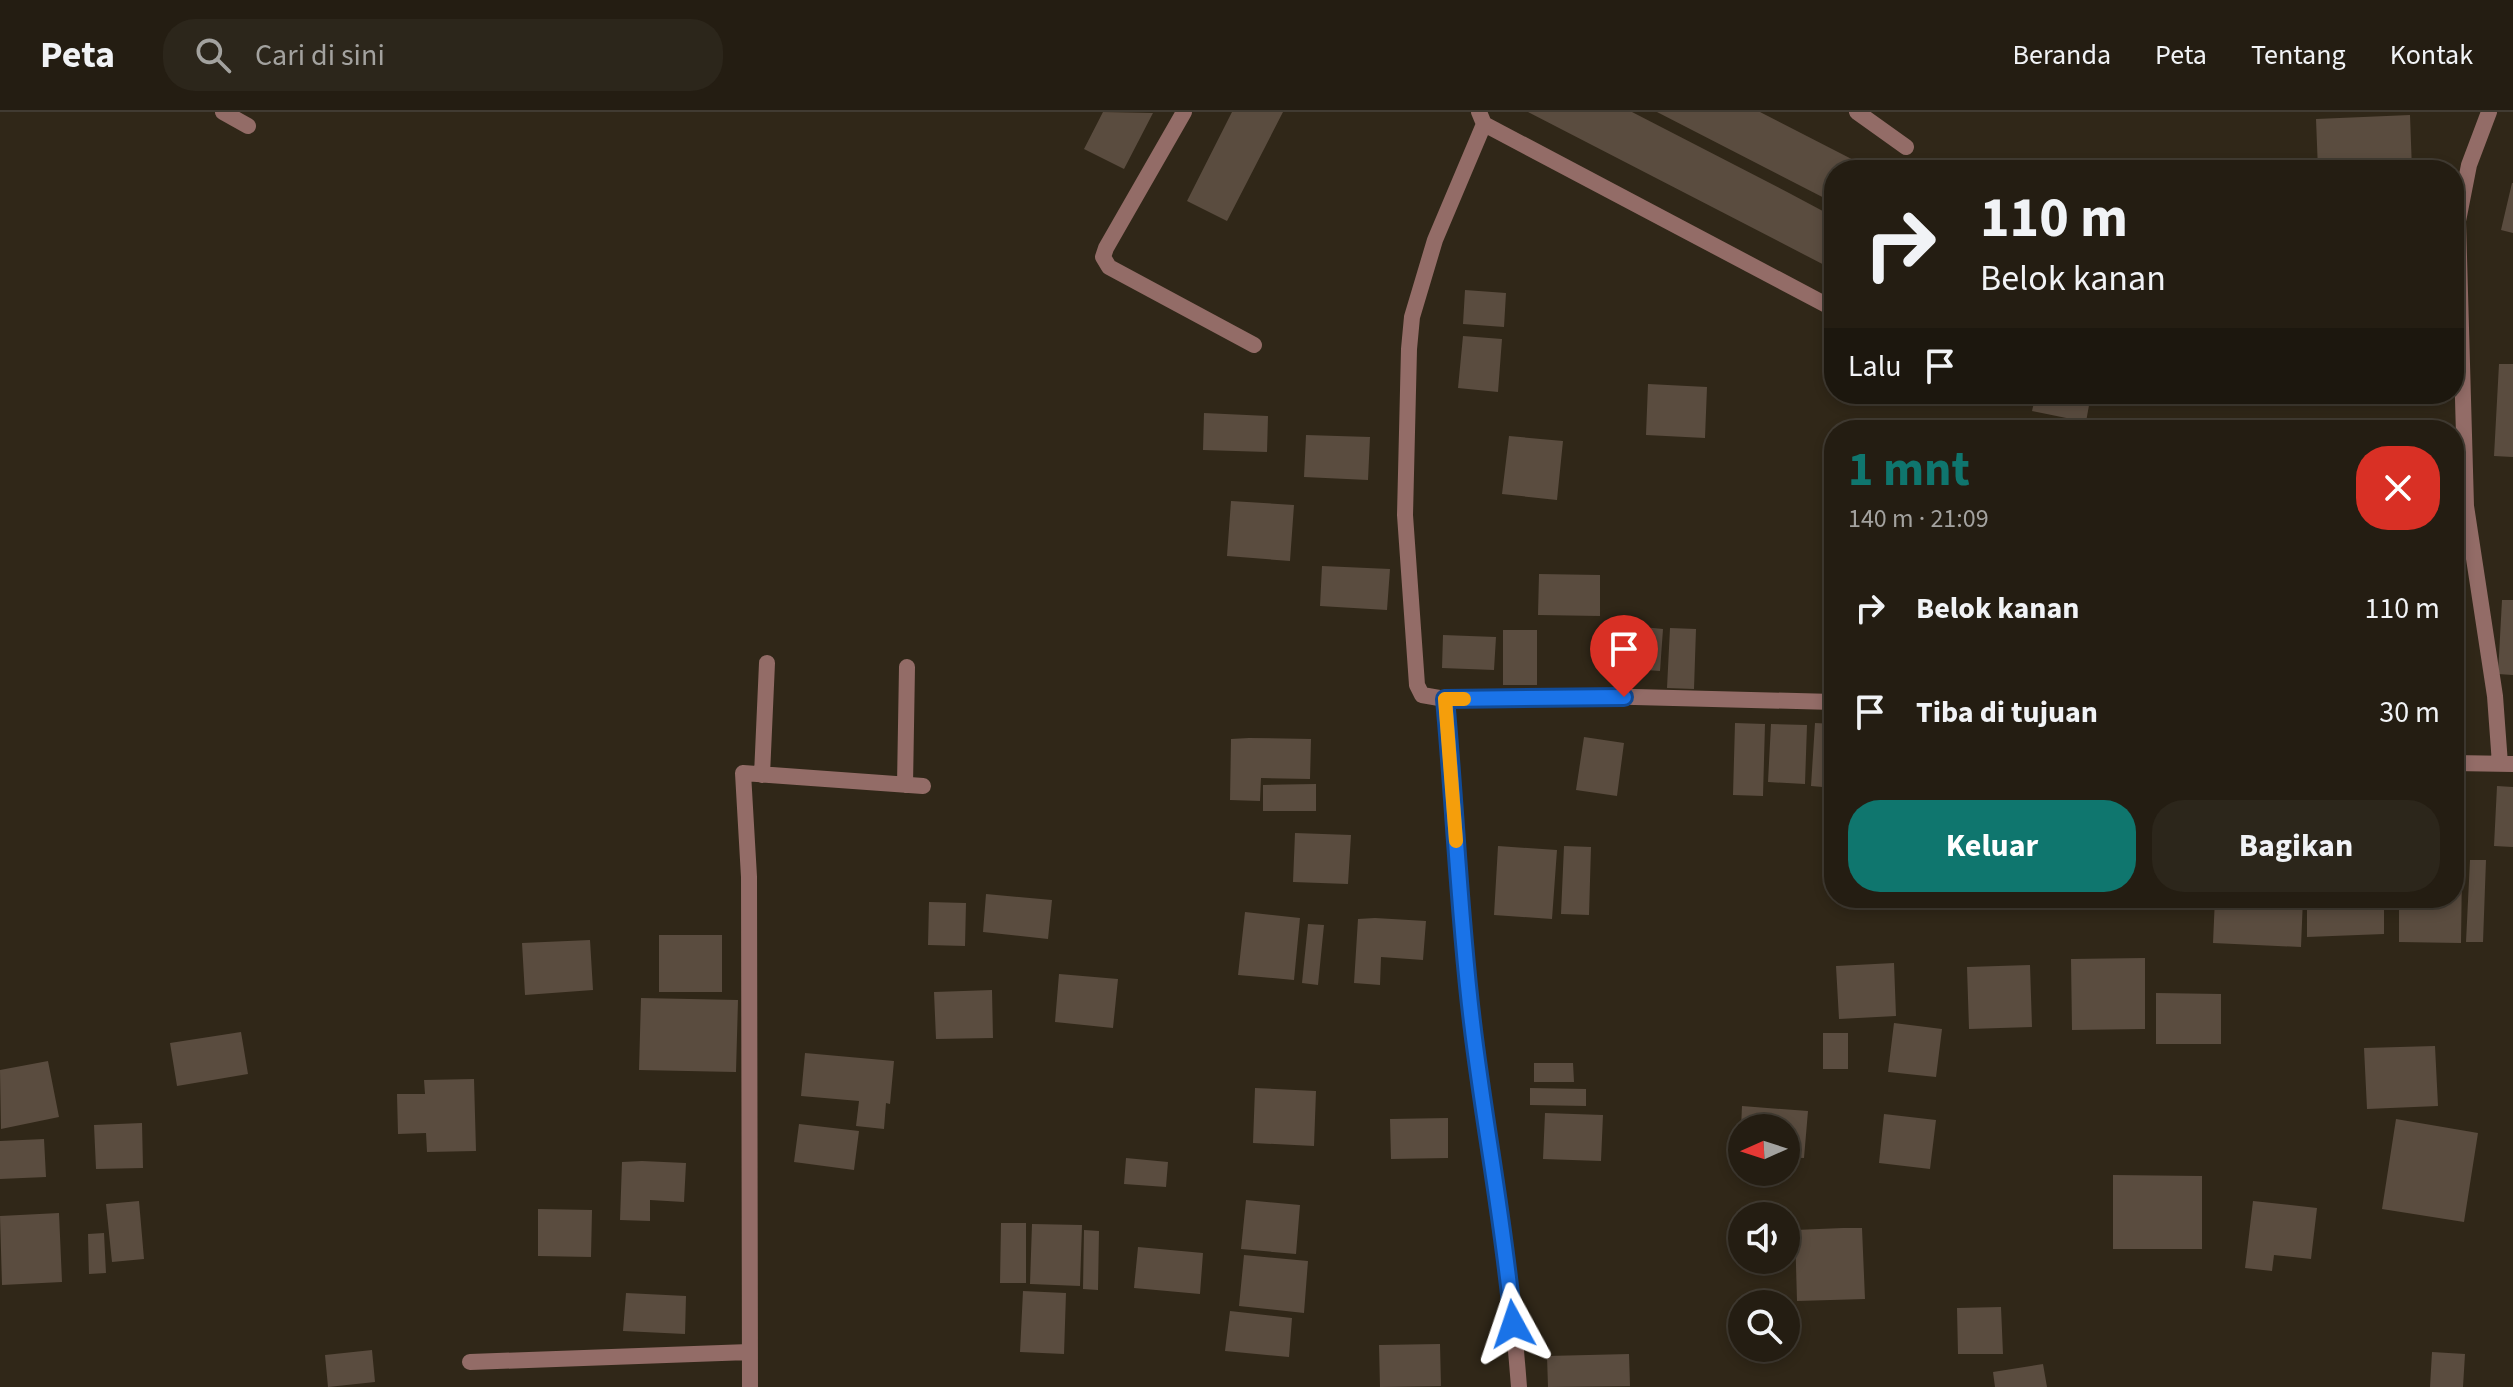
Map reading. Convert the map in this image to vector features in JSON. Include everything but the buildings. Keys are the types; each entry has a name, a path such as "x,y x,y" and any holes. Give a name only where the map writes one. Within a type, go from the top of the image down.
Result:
{"street":[{"path":"223,112 248,126"},
{"path":"1184,112 1103,257 1109,267 1254,345"},
{"path":"1857,112 1906,147"},
{"path":"2464,190 2469,165 2489,112"},
{"path":"1824,304 1481,118 1435,240 1412,317 1405,515 1412,646 1419,692 1427,698 1596,696 1824,702"},
{"path":"2464,435 2466,506 2507,764 2464,763"},
{"path":"762,775 767,663"},
{"path":"905,785 907,667"},
{"path":"1445,699 1472,1024 1508,1269 1519,1387"},
{"path":"750,1387 749,877 743,773 923,786"},
{"path":"470,1362 749,1352"}],"slow traffic":[{"path":"1456,841 1445,699 1464,699"}],"route":[{"path":"1513,1324 1508,1269 1472,1024 1445,699 1624,697"}]}
